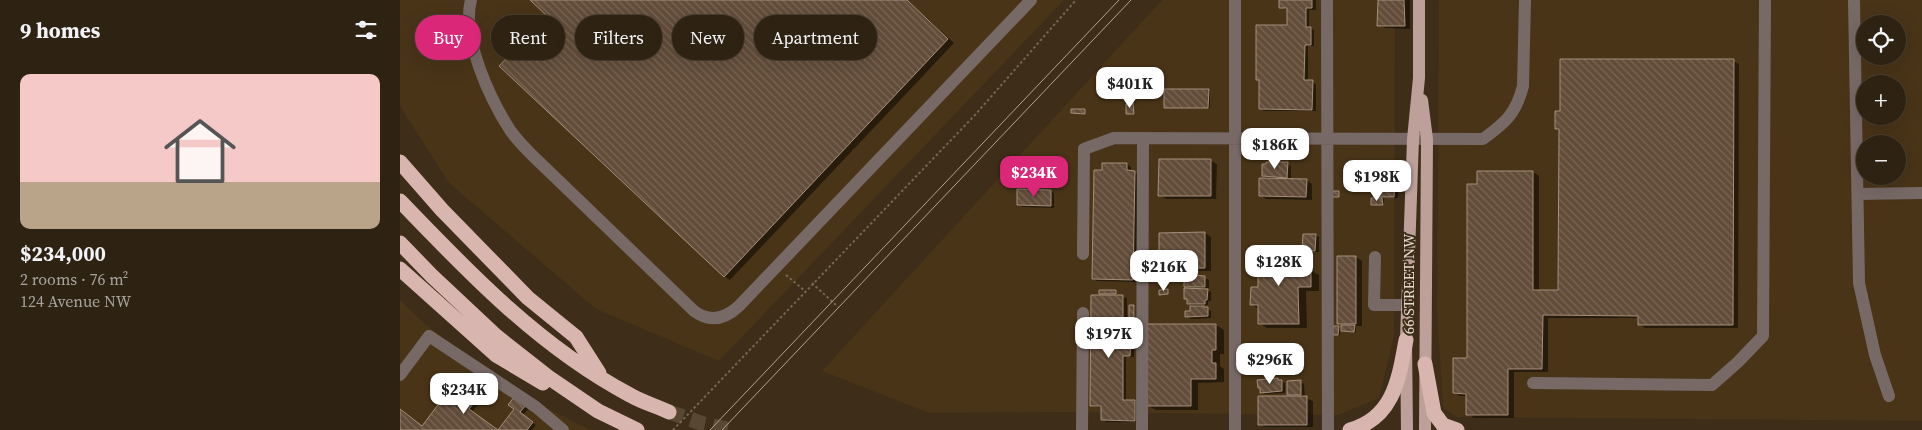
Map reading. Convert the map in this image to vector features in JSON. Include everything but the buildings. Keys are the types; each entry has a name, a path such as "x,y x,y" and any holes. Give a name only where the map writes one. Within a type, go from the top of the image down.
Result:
{"highway":[{"path":"400,162 442,210 528,298 576,338 604,380"},
{"path":"400,201 452,256 547,341 631,396 669,412"},
{"path":"400,242 432,276 496,336 548,377 598,411"},
{"path":"400,268 496,355 536,380 637,430"},
{"path":"1350,430 1359,428 1376,417 1388,403 1398,384 1406,340"},
{"path":"1425,364 1434,413 1443,425 1457,430"}],"main road":[{"name":"66 STREET NW","path":"1407,430 1406,340 1413,139 1419,78 1419,0"},
{"name":"66 STREET NW","path":"1419,78 1427,139 1425,430"}],"street":[{"path":"471,0 469,18 479,67 490,96 512,132 533,156 694,311 702,317 710,319 719,319 726,316 740,306 1031,0"},
{"path":"1235,0 1235,430"},
{"path":"1327,0 1328,430"},
{"path":"1083,254 1084,149 1114,138 1483,139 1507,121 1514,111 1523,86 1525,0"},
{"path":"1533,383 1712,385 1763,336 1764,0"},
{"path":"1854,0 1859,283 1875,354 1890,396"},
{"path":"1142,430 1143,138"},
{"path":"1858,194 1922,193"},
{"path":"1374,257 1374,305 1408,305"},
{"path":"1082,430 1083,313"},
{"path":"400,376 429,336 536,407 563,430"}],"path":[{"path":"673,430 975,115 1076,0"},
{"path":"777,267 805,291"},
{"path":"812,283 838,307"}],"shaded area":[{"path":"400,0 1064,0 719,361 596,309 449,183 400,106"},
{"path":"1162,0 1395,0 1394,337 1379,398 1338,415 1069,412 929,413 822,371"},
{"path":"1439,0 1922,0 1922,421 1457,417 1443,408 1437,308"},
{"path":"400,300 424,323 504,387 591,430 400,430"}],"tunnel":[{"path":"669,412 704,424 732,430"}],"tram line":[{"path":"710,430 1119,0"},
{"path":"722,430 1131,0"}]}
